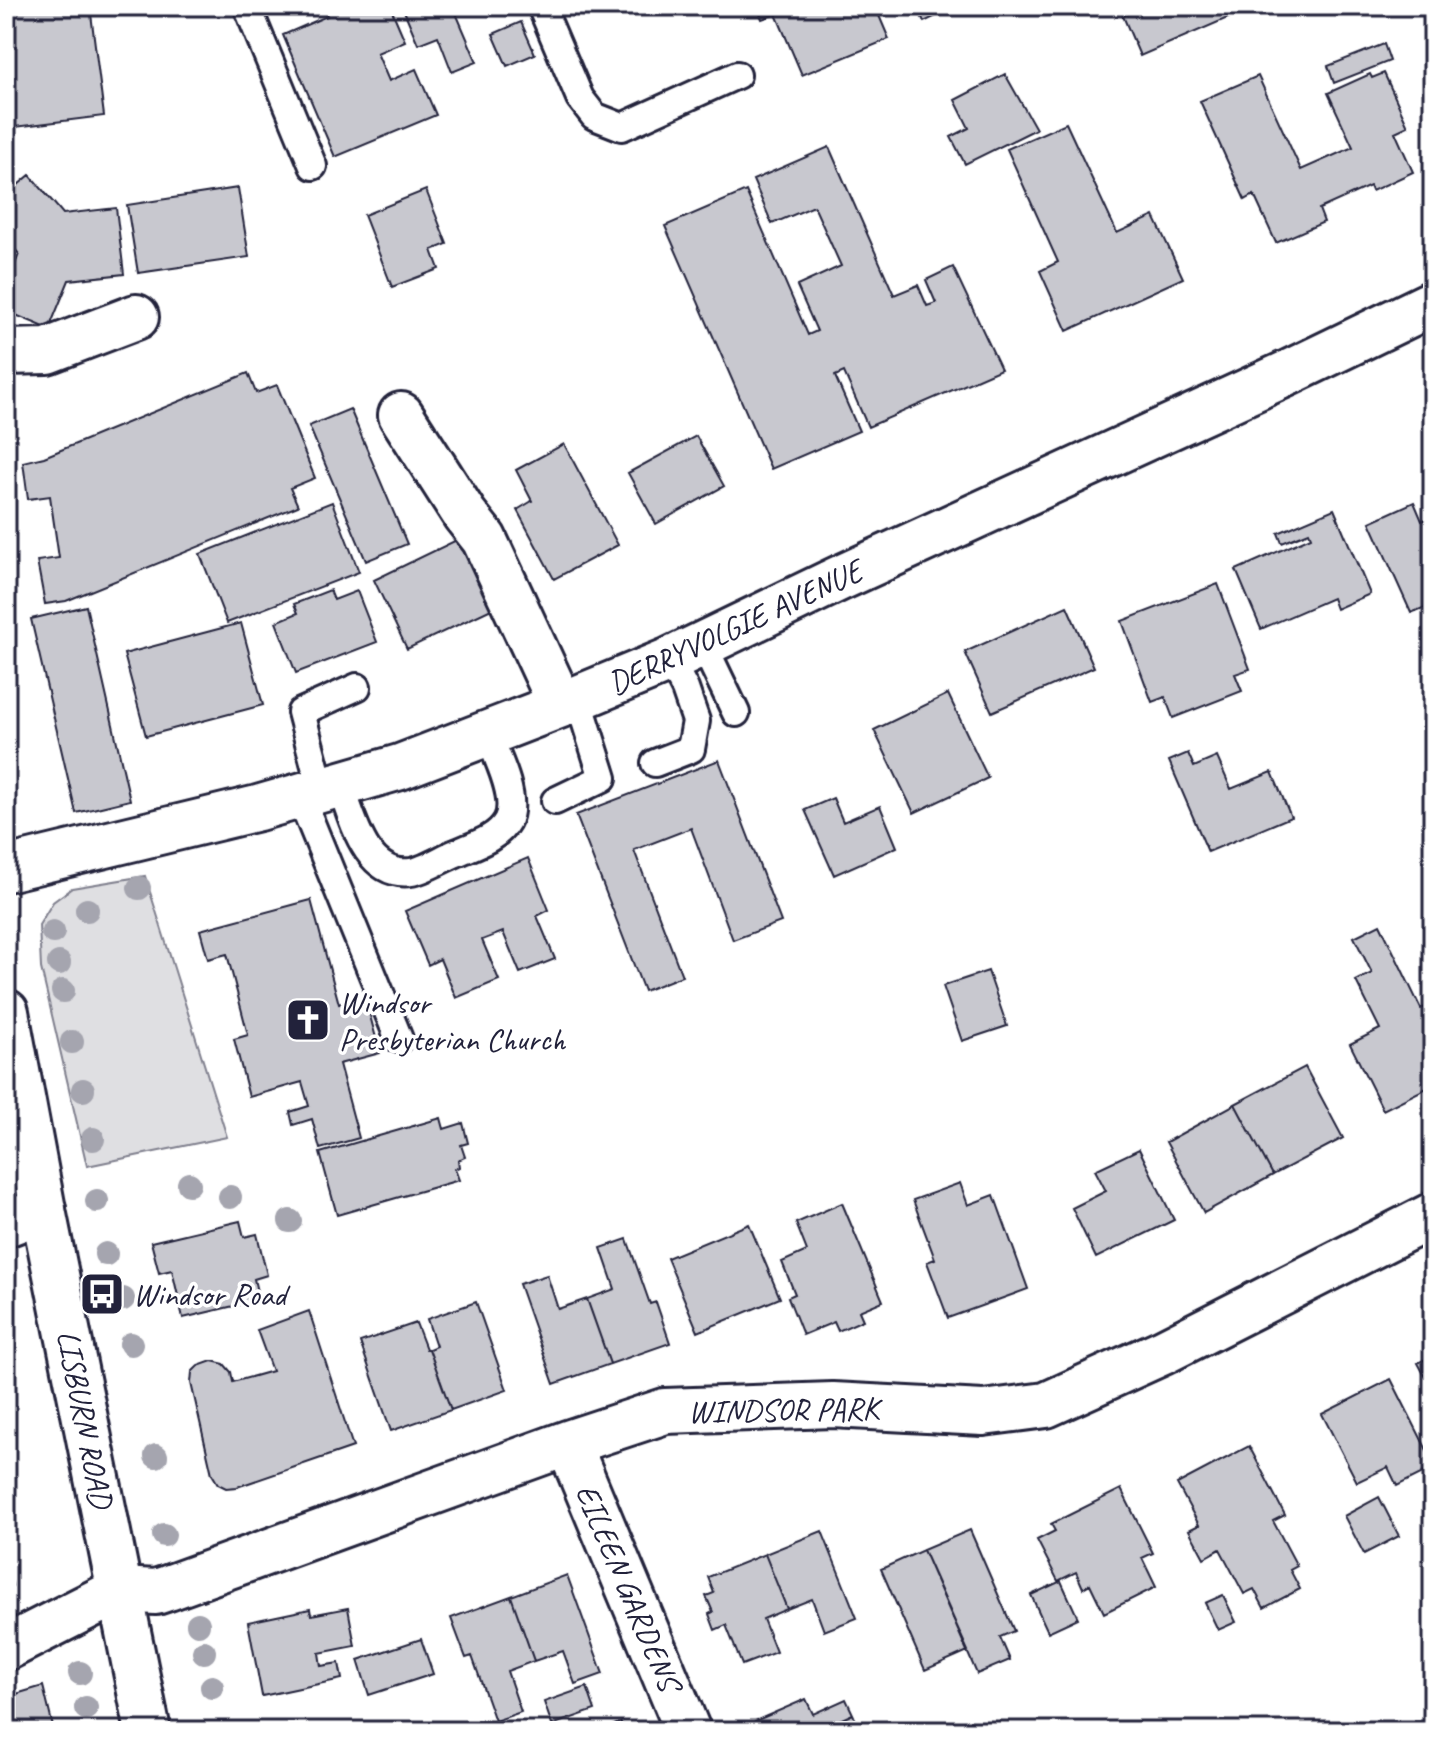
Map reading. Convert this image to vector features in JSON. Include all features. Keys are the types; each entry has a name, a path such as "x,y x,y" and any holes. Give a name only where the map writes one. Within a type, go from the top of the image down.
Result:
{"street":[{"name":"DERRYVOLGIE AVENUE","path":"6,869 400,767 570,701 686,652 1433,303"},
{"path":"6,352 47,351 136,317"},
{"path":"401,415 465,515 484,539 570,701"},
{"name":"LISBURN ROAD","path":"6,1012 24,1217 120,1590 148,1731"},
{"name":"WINDSOR PARK","path":"120,1590 156,1592 665,1411 833,1405 983,1413 1046,1405 1163,1352 1433,1215"},
{"name":"EILEEN GARDENS","path":"568,1443 688,1731"},
{"path":"6,1648 120,1590"}],"lane":[{"path":"247,6 313,166"},
{"path":"541,6 580,98 594,116 622,127 737,75"},
{"path":"686,652 736,713"},
{"path":"655,763 691,749 696,721 685,689 686,652"},
{"path":"357,687 301,712 320,790 399,1039"},
{"path":"555,801 603,778 570,701"},
{"path":"320,790 375,860 392,869 411,872 491,838 508,820 510,801 504,773 487,733"}],"shaded area":[{"path":"145,876 227,1137 87,1166 41,968 39,925 53,902 72,888"}],"building":[{"path":"6,6 90,6 104,116 6,128"},
{"path":"280,6 306,6 283,15"},
{"path":"323,6 390,6 405,41 377,53 389,81 416,69 436,115 335,157 283,35 327,16"},
{"path":"402,6 453,6 477,62 452,72 438,36 418,44"},
{"path":"757,6 875,6 889,39 802,75 776,14 762,19"},
{"path":"917,6 954,6 955,7 924,22"},
{"path":"1140,6 1234,6 1237,14 1140,56 1123,16 1141,9"},
{"path":"521,22 535,54 507,66 493,34"},
{"path":"1384,44 1390,61 1334,83 1328,66"},
{"path":"1384,73 1408,126 1395,132 1413,172 1372,191 1370,186 1319,209 1324,222 1276,243 1254,195 1245,200 1200,101 1258,76 1301,170 1353,147 1328,93 1370,74 1372,78"},
{"path":"1005,74 1036,129 965,164 951,137 969,128 955,100"},
{"path":"1066,123 1117,233 1154,216 1183,278 1067,331 1040,271 1058,262 1007,149"},
{"path":"829,147 894,295 918,285 927,306 936,303 926,280 953,267 1001,369 868,427 844,372 835,376 859,431 771,469 665,226 746,191 808,335 817,331 797,286 841,266 814,206 772,224 753,180"},
{"path":"30,175 63,214 116,208 124,274 69,280 49,329 6,311 6,288 19,254 6,239 6,195"},
{"path":"238,188 249,257 138,273 127,205"},
{"path":"426,190 447,244 432,250 439,269 392,287 364,215"},
{"path":"248,373 256,393 277,385 315,478 290,488 298,506 66,601 45,604 37,561 59,558 50,496 28,499 23,462 44,457"},
{"path":"350,409 407,544 366,561 309,426"},
{"path":"696,436 724,486 656,524 628,473"},
{"path":"564,444 618,545 554,579 517,510 532,501 516,470"},
{"path":"332,502 359,572 227,623 200,554"},
{"path":"1414,502 1422,521 1433,516 1433,604 1411,613 1370,522"},
{"path":"1334,509 1370,594 1336,609 1332,598 1261,629 1236,570 1311,537 1309,532 1282,543 1278,533"},
{"path":"469,534 502,604 407,649 374,580"},
{"path":"1218,584 1250,669 1235,674 1242,691 1173,718 1165,697 1152,702 1122,621"},
{"path":"330,590 334,600 357,591 377,642 296,673 276,622 298,613 294,604"},
{"path":"86,606 130,800 76,813 31,619"},
{"path":"1067,606 1094,667 992,712 965,652"},
{"path":"241,623 263,705 146,736 124,654"},
{"path":"948,694 988,778 914,813 874,730"},
{"path":"1188,753 1194,767 1217,757 1231,789 1272,772 1291,817 1208,852 1169,761"},
{"path":"719,760 781,922 733,940 691,828 634,850 682,976 644,991 576,815"},
{"path":"833,798 843,822 880,806 897,847 834,875 805,810"},
{"path":"528,858 549,910 537,916 555,959 520,973 503,932 482,940 499,980 456,998 440,959 428,965 405,911"},
{"name":"Windsor Presbyterian Church","path":"311,900 339,1004 365,997 380,1053 339,1064 359,1138 320,1149 312,1119 293,1125 290,1112 309,1106 302,1082 249,1097 234,1039 248,1035 227,954 208,959 200,930"},
{"path":"1380,924 1421,1009 1433,1003 1433,1085 1383,1110 1350,1044 1380,1029 1356,981 1372,973 1354,937"},
{"path":"988,971 1007,1026 962,1041 943,986"},
{"path":"1305,1067 1343,1138 1273,1175 1235,1104"},
{"path":"1235,1104 1273,1175 1204,1213 1166,1142"},
{"path":"441,1118 444,1129 463,1123 468,1143 461,1145 465,1157 458,1160 459,1167 455,1169 459,1180 337,1215 320,1153"},
{"path":"1139,1149 1174,1220 1096,1258 1072,1208 1106,1191 1095,1170"},
{"path":"960,1183 968,1205 994,1195 1028,1289 948,1318 927,1262 935,1259 913,1200"},
{"path":"842,1203 883,1301 859,1311 863,1320 838,1331 834,1322 803,1335 788,1297 795,1294 782,1262 807,1251 796,1223"},
{"path":"240,1221 244,1237 257,1234 267,1275 254,1279 259,1300 183,1318 172,1270 159,1273 151,1242"},
{"path":"749,1224 780,1298 698,1332 667,1258"},
{"path":"627,1239 650,1304 656,1302 670,1343 610,1364 587,1299 615,1289 601,1248"},
{"path":"547,1275 558,1309 587,1299 610,1364 554,1384 519,1284"},
{"path":"476,1302 507,1390 451,1410 429,1349 436,1346 427,1319"},
{"path":"309,1311 353,1447 237,1487 226,1488 218,1484 212,1474 191,1383 192,1372 212,1361 224,1364 231,1372 233,1382 272,1371 257,1330"},
{"path":"416,1323 451,1410 391,1431 360,1342"},
{"path":"1433,1355 1433,1391 1418,1363"},
{"path":"1391,1379 1433,1462 1433,1468 1397,1486 1388,1467 1357,1482 1322,1414"},
{"path":"1249,1446 1285,1515 1273,1521 1297,1566 1290,1570 1300,1589 1264,1608 1254,1589 1244,1594 1220,1549 1204,1558 1189,1530 1199,1525 1177,1484"},
{"path":"1121,1489 1153,1553 1142,1558 1156,1587 1104,1613 1090,1584 1083,1588 1076,1572 1058,1581 1037,1540 1055,1531 1051,1524"},
{"path":"1379,1497 1399,1536 1364,1554 1344,1516"},
{"path":"970,1530 1014,1631 1000,1637 1010,1660 977,1674 923,1550"},
{"path":"822,1531 857,1618 824,1631 812,1599 787,1609 765,1554"},
{"path":"923,1550 968,1651 925,1670 881,1569"},
{"path":"6,1553 12,1586 6,1589"},
{"path":"765,1554 787,1609 763,1619 776,1652 742,1665 726,1625 715,1630 709,1614 713,1612 706,1596 714,1593 708,1577"},
{"path":"567,1575 603,1674 575,1684 563,1651 534,1661 511,1596"},
{"path":"1061,1581 1078,1618 1048,1632 1031,1595"},
{"path":"1223,1595 1236,1622 1218,1630 1205,1603"},
{"path":"511,1596 534,1661 507,1671 521,1712 495,1721 472,1656 466,1658 451,1618"},
{"path":"348,1608 355,1646 319,1653 321,1666 339,1663 342,1679 262,1696 248,1622 310,1609 311,1615"},
{"path":"421,1639 433,1674 369,1695 358,1660"},
{"path":"43,1686 54,1731 6,1731 6,1697"},
{"path":"587,1687 595,1710 552,1725 544,1702"},
{"path":"806,1699 813,1714 846,1699 853,1714 815,1731 760,1731 755,1721"},
{"path":"853,1714 860,1730 815,1731 820,1729"},
{"path":"621,1722 624,1731 600,1731"}],"place":[{"name":"Windsor Presbyterian Church","path":"308,1020"},
{"name":"Windsor Road","path":"102,1294"}]}
